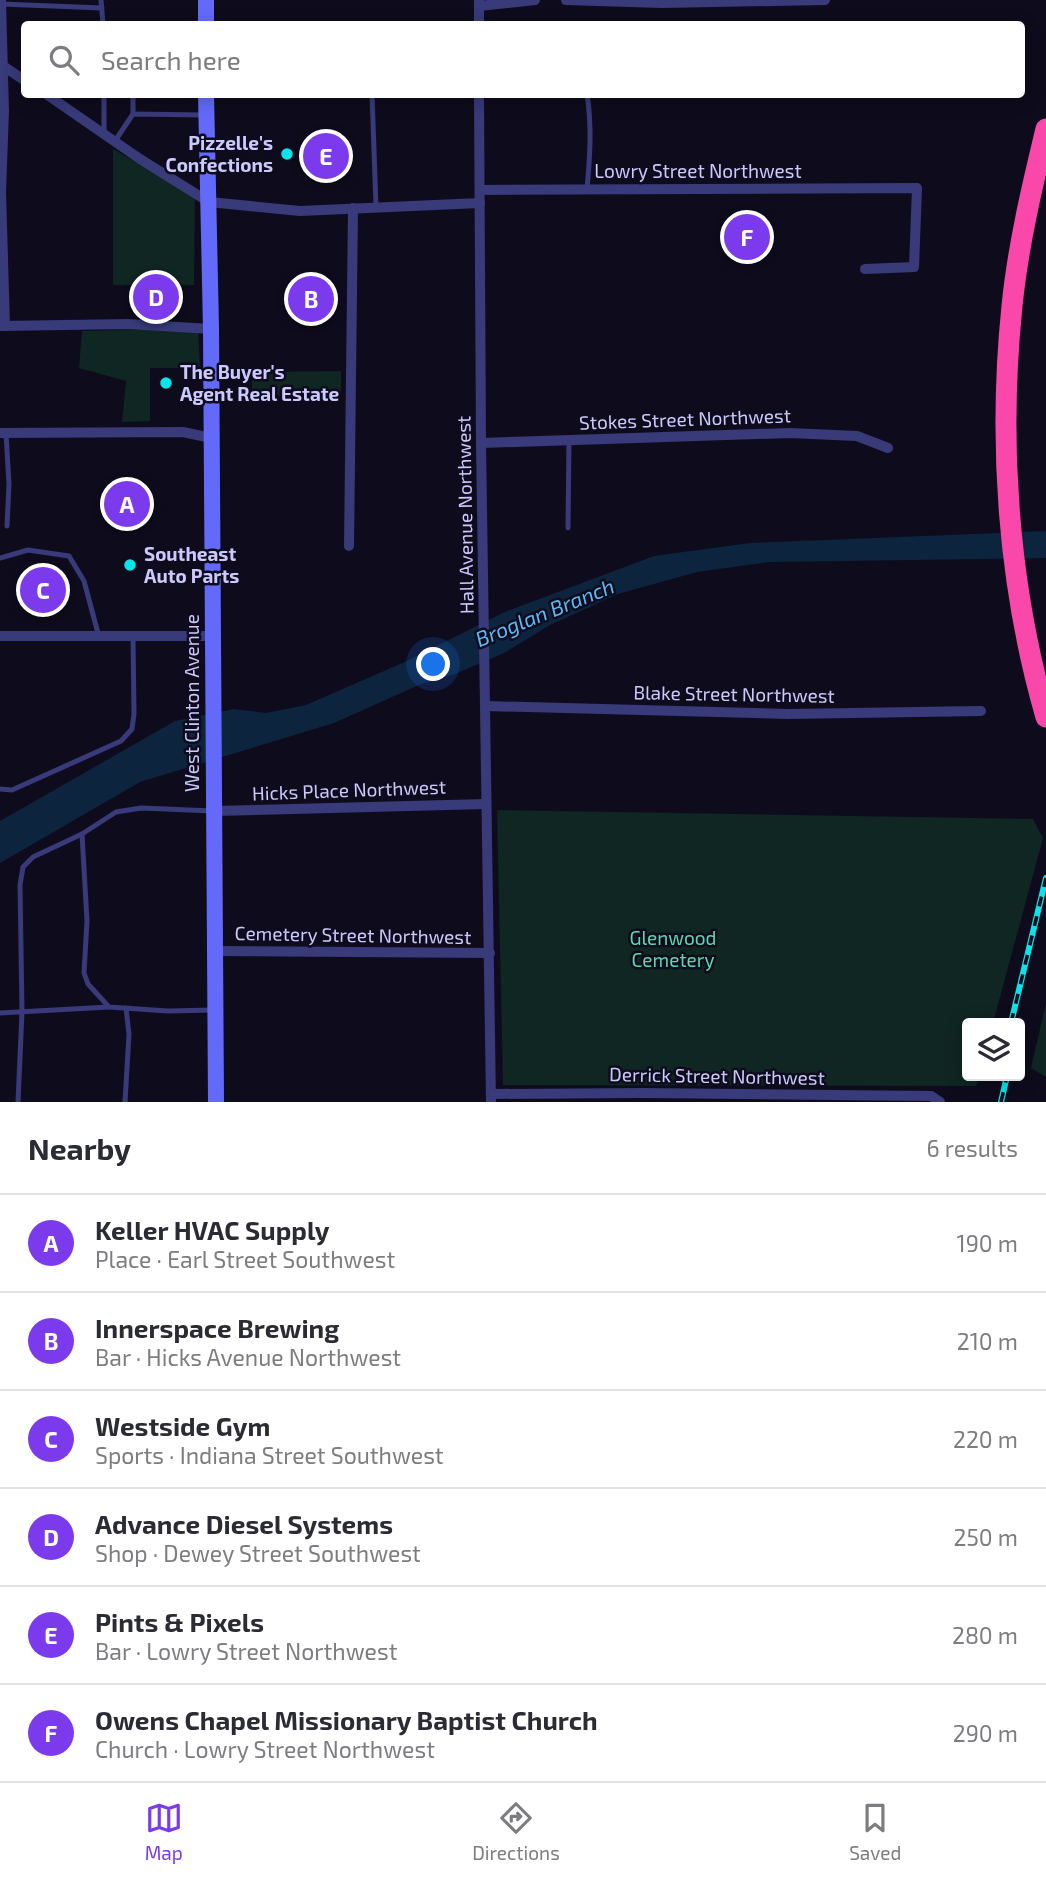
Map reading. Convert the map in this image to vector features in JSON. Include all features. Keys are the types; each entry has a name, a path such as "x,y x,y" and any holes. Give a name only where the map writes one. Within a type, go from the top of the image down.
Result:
{"highway":[{"path":"1046,128 1026,215 1012,304 1004,405 1008,501 1019,592 1046,717"}],"street":[{"path":"206,0 206,21"},
{"path":"479,21 479,3 535,0"},
{"path":"566,0 662,3 825,0"},
{"path":"1,2 4,111 1,191 3,326 128,324 211,329"},
{"path":"1,64 21,78"},
{"path":"52,98 209,201 300,211 480,202"},
{"name":"West Clinton Avenue","path":"206,98 211,329 216,1102"},
{"name":"Hall Avenue Northwest","path":"479,98 481,443 491,1098"},
{"name":"Lowry Street Northwest","path":"480,190 917,188 914,267 865,269"},
{"path":"349,546 353,208"},
{"path":"3,433 183,432 211,438"},
{"name":"Stokes Street Northwest","path":"481,443 790,433 857,436 887,448"},
{"path":"0,636 212,636"},
{"name":"Blake Street Northwest","path":"486,706 789,715 981,711"},
{"name":"Hicks Place Northwest","path":"213,811 486,804"},
{"name":"Cemetery Street Northwest","path":"216,951 489,953"},
{"name":"Derrick Street Northwest","path":"491,1098 931,1096 940,1102"}],"lane":[{"path":"101,0 103,21"},
{"path":"1,2 102,8"},
{"path":"104,98 104,134"},
{"path":"115,141 133,114 133,98"},
{"path":"372,98 376,207"},
{"path":"587,98 590,128 587,189"},
{"path":"133,114 207,116"},
{"path":"3,433 8,473 7,526"},
{"path":"568,528 569,440"},
{"path":"0,473 8,473"},
{"path":"0,558 28,550 69,556 84,581 99,637"},
{"path":"0,789 12,790 121,741 132,729 133,637"},
{"path":"18,1102 22,1012 20,885 23,867 33,857 82,834 116,812 141,808 213,811"},
{"path":"82,834 86,921 84,973 88,984 109,1007"},
{"path":"0,1013 109,1007 216,1010"},
{"path":"125,1008 129,1034 125,1102"}],"green space":[{"path":"113,149 195,196 194,285 113,285"},
{"path":"198,328 200,368 150,368 150,421 122,422 126,381 79,368 82,331"},
{"path":"341,371 341,394 252,396 252,372"},
{"name":"Glenwood Cemetery","path":"497,810 1033,819 1043,838 994,1018 962,1018 962,1081 978,1081 976,1086 503,1085"},
{"path":"1046,1003 1046,1077 1031,1068"}],"water":[{"name":"Broglan Branch","path":"1046,531 1046,558 769,562 697,572 618,594 550,625 504,653 455,674 421,684 334,723 140,782 0,863 0,821 175,721 234,709 266,713 306,705 407,661 507,611 654,556 750,543"}],"railway":[{"path":"1012,1018 1046,878"},
{"path":"1001,1102 1006,1081"}],"place":[{"name":"Pizzelle's Confections","path":"287,154"},
{"name":"Pints & Pixels","path":"326,156"},
{"name":"Owens Chapel Missionary Baptist Church","path":"747,237"},
{"name":"Advance Diesel Systems","path":"156,297"},
{"name":"Innerspace Brewing","path":"311,299"},
{"name":"The Buyer's Agent Real Estate","path":"166,383"},
{"name":"Keller HVAC Supply","path":"127,504"},
{"name":"Southeast Auto Parts","path":"130,565"},
{"name":"Westside Gym","path":"43,590"}]}
